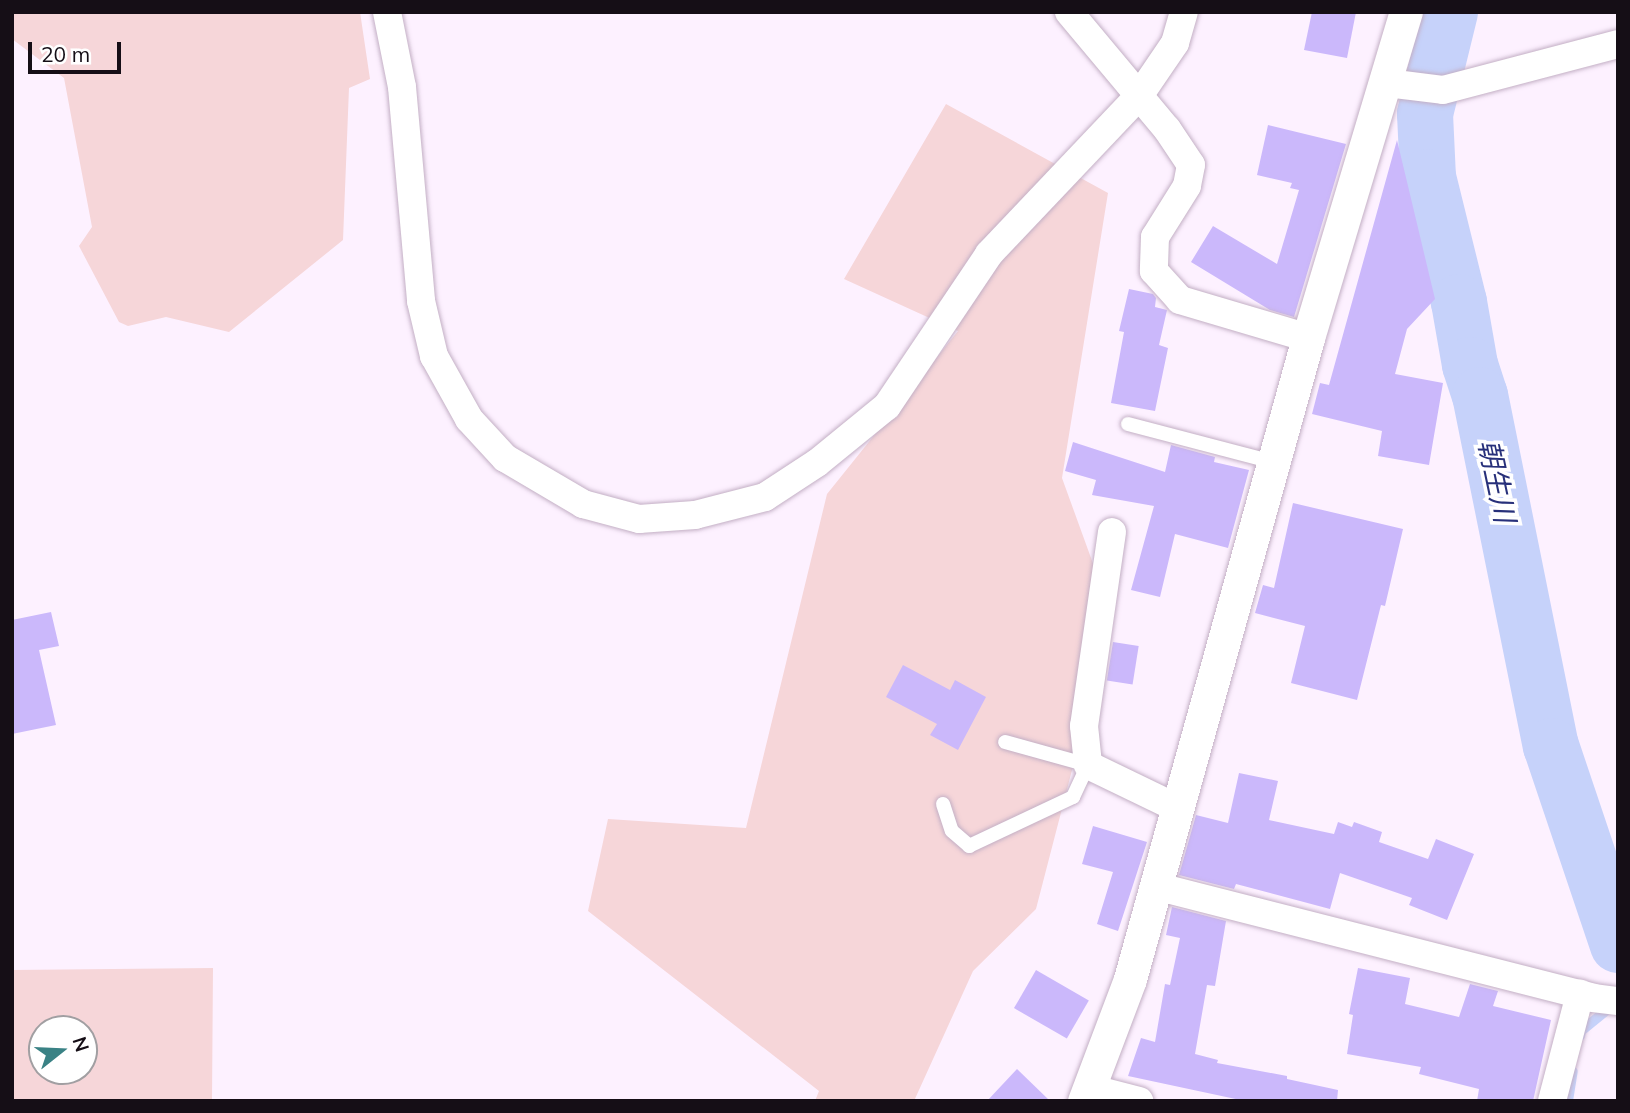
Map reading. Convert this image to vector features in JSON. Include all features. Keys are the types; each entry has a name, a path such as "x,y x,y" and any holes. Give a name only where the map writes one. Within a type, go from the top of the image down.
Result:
{"street":[{"path":"387,12 402,87 421,301 434,356 469,419 505,458 583,504 639,519 695,515 765,497 817,463 887,406 989,254 1139,96 1175,43 1185,12"},
{"path":"1069,12 1167,129 1191,165 1187,186 1155,237 1154,271 1180,300 1308,338"},
{"path":"1139,1101 1086,1094 1130,979 1308,338 1416,87 1406,12"},
{"path":"1416,87 1618,44"},
{"path":"1112,532 1084,726 1088,765 1177,808"},
{"path":"1156,886 1597,998 1552,1101"}],"lane":[{"path":"1128,424 1273,462"},
{"path":"943,804 952,831 969,846 1073,797 1088,765 1005,742"}],"shaded area":[{"path":"12,12 360,12 370,79 349,88 343,240 229,332 166,317 128,326 119,322 79,246 92,227 64,78 12,39"},
{"path":"946,104 1108,193 1062,478 1099,580 1086,716 1036,909 973,971 914,1101 815,1101 819,1091 588,911 608,819 746,828 827,494 958,331 844,279"},
{"path":"213,968 212,1101 12,1101 12,970"}],"building":[{"path":"1312,12 1356,12 1347,58 1304,50"},
{"path":"1268,125 1346,144 1294,317 1270,310 1191,262 1213,226 1277,264 1299,190 1290,188 1292,183 1257,175"},
{"path":"1397,140 1435,299 1407,329 1395,374 1443,383 1429,465 1378,456 1382,431 1312,414 1320,383 1329,385"},
{"path":"1129,289 1153,294 1156,298 1155,307 1167,310 1159,345 1168,348 1155,411 1111,403 1124,332 1119,331"},
{"path":"1073,442 1165,472 1171,445 1215,457 1214,462 1249,470 1228,548 1175,534 1160,597 1131,590 1154,506 1092,495 1096,480 1065,471"},
{"path":"1293,503 1403,529 1385,606 1381,605 1357,700 1291,683 1305,626 1255,613 1263,585 1274,588"},
{"path":"51,612 59,646 39,650 56,725 12,734 12,620"},
{"path":"1113,642 1139,646 1133,685 1107,681"},
{"path":"903,665 950,690 955,680 986,697 958,750 930,735 937,724 886,697"},
{"path":"1239,773 1278,781 1269,820 1334,834 1338,822 1352,827 1354,822 1382,832 1379,842 1428,859 1436,839 1474,854 1447,920 1409,905 1412,898 1340,873 1330,909 1236,884 1234,889 1179,875 1196,815 1228,823"},
{"path":"1093,826 1147,842 1118,931 1097,924 1113,872 1082,864"},
{"path":"1172,907 1226,921 1215,986 1207,985 1195,1054 1218,1060 1217,1063 1287,1076 1287,1079 1338,1090 1337,1101 1245,1101 1128,1076 1141,1038 1155,1042 1165,984 1170,985 1180,938 1166,935"},
{"path":"1358,968 1410,978 1405,1004 1459,1017 1470,984 1498,991 1493,1006 1551,1020 1533,1101 1477,1101 1479,1089 1419,1074 1421,1067 1347,1054 1353,1015 1349,1014"},
{"path":"1036,970 1089,1001 1067,1039 1014,1008"},
{"path":"1017,1069 1050,1101 987,1101"}],"waterway":[{"name":"朝生川","path":"1450,12 1425,114 1428,177 1459,302 1470,365 1480,395 1551,746 1618,945"},
{"path":"1580,1036 1581,1031 1612,1006"},
{"path":"1568,1101 1573,1071"}]}
